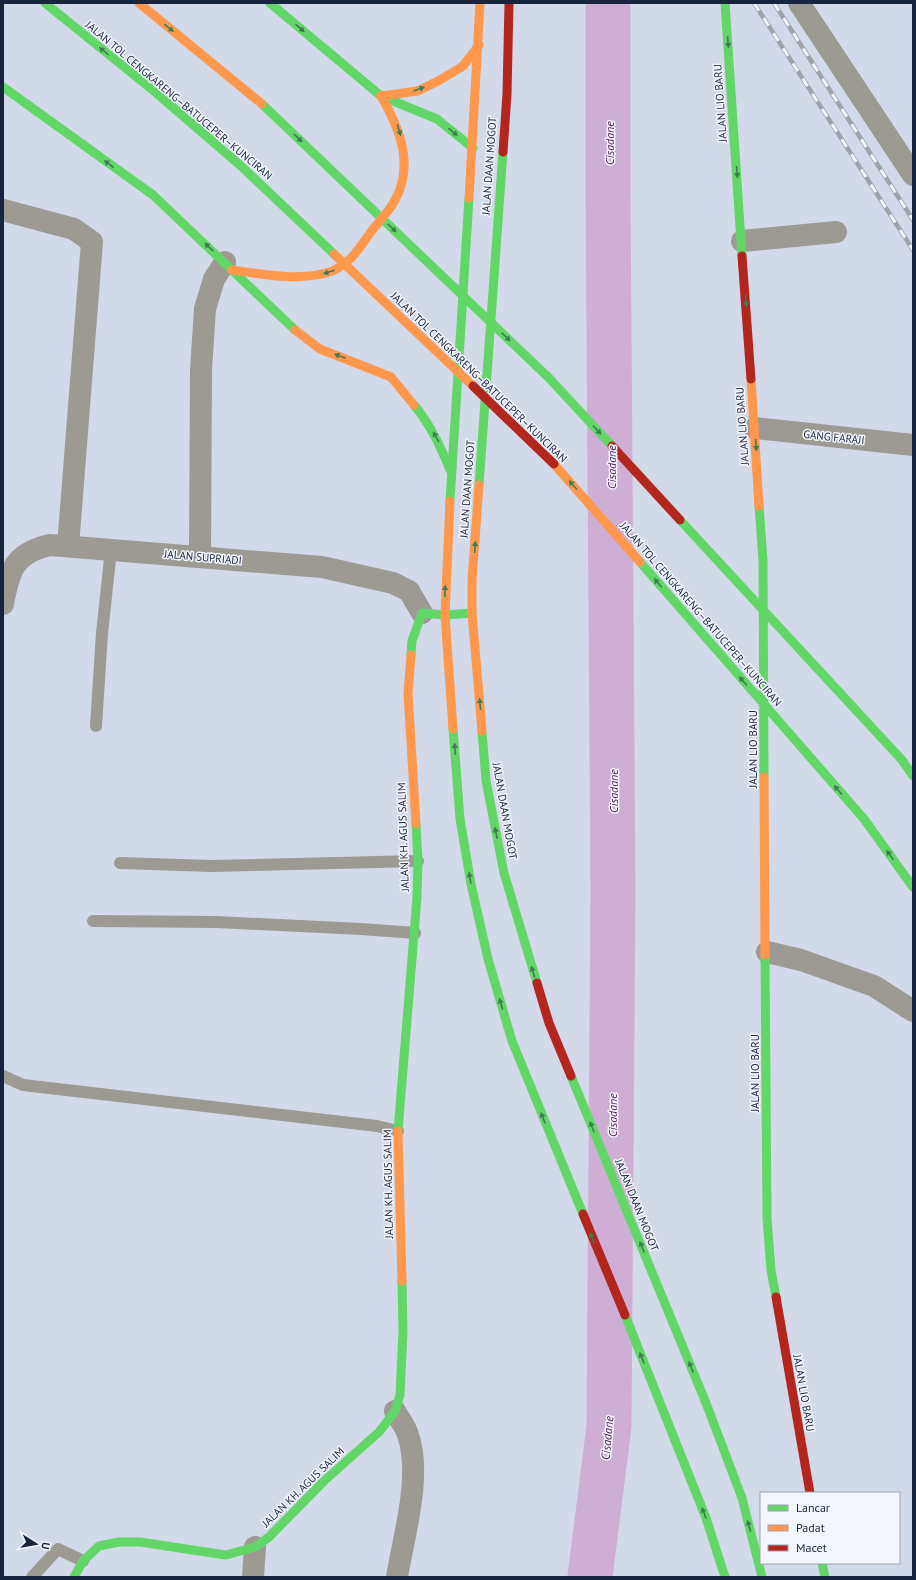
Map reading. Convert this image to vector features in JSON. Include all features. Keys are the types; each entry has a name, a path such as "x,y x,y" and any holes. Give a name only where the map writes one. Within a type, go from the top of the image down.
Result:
{"main road":[{"name":"JALAN TOL CENGKARENG–BATUCEPER–KUNCIRAN","path":"45,3 154,91 241,166 549,458 864,819 913,887"},
{"path":"139,3 270,111 549,378 902,760 913,776"},
{"path":"270,3 381,96 437,119 473,148"},
{"name":"JALAN DAAN MOGOT","path":"510,3 507,94 472,580 472,613 488,789 504,873 549,1023 706,1403 742,1498 762,1577"},
{"name":"JALAN LIO BARU","path":"726,3 763,560 767,952 767,1218 770,1270 810,1492"},
{"name":"JALAN DAAN MOGOT","path":"477,4 480,45 451,472 445,615 460,819 471,884 488,959 512,1042 668,1420 706,1518 725,1577"},
{"path":"381,96 418,91 440,80 463,66 480,45"},
{"path":"3,87 152,195 224,270 287,324 320,348 392,376 426,419 439,443 451,472"},
{"path":"224,270 306,276 323,274 338,269 350,259 397,197 404,176 405,149 396,120 381,96"},
{"path":"422,613 445,615 472,613"},
{"name":"JALAN KH. AGUS SALIM","path":"74,1577 83,1561 99,1546 119,1542 140,1542 226,1555 255,1547 269,1537 324,1481 379,1432 395,1411 400,1395 403,1332 398,1131 415,933 418,861 408,694 412,641 422,613"},
{"path":"822,1564 825,1577"}],"street":[{"path":"799,3 912,168"},
{"path":"3,210 74,229 92,242 68,546"},
{"path":"742,241 836,232"},
{"path":"200,556 201,370 205,309 224,270"},
{"name":"GANG FARAJI","path":"755,428 913,444"},
{"name":"JALAN SUPRIADI","path":"3,604 8,578 18,560 34,548 50,545 322,567 393,583 409,591 422,613"},
{"path":"767,952 801,960 874,986 913,1011"},
{"path":"395,1411 408,1434 413,1455 413,1483 397,1577"},
{"path":"253,1577 255,1547"}],"lane":[{"path":"96,726 102,633 110,550"},
{"path":"120,863 211,866 418,861"},
{"path":"93,921 216,922 415,933"},
{"path":"3,1076 23,1085 377,1126 398,1131"},
{"path":"32,1577 58,1550 83,1561"}],"waterway":[{"name":"Cisadane","path":"590,1577 609,1426 613,890 608,3"}],"railway":[{"path":"754,3 913,250"},
{"path":"774,3 913,220"}],"traffic: fast":[{"path":"45,3 154,91 241,166 334,254"},
{"path":"270,3 381,96 437,119 473,148"},
{"path":"725,3 742,256"},
{"path":"3,87 153,195 295,330"},
{"path":"262,104 549,378 612,446"},
{"path":"479,485 503,152"},
{"path":"450,501 469,198"},
{"path":"414,405 431,429 451,472"},
{"path":"759,506 763,560 764,777"},
{"path":"680,520 902,760 913,776"},
{"path":"640,562 864,819 913,887"},
{"path":"411,655 412,641 422,613 445,615 472,613"},
{"path":"453,729 460,819 471,884 488,959 512,1041 583,1214"},
{"path":"482,731 486,781 504,873 537,983"},
{"path":"398,1131 417,897 418,861 416,824"},
{"path":"765,955 767,1218 771,1270 776,1297"},
{"path":"571,1076 706,1403 742,1498 762,1577"},
{"path":"74,1577 83,1561 99,1546 119,1542 140,1542 226,1555 255,1547 269,1537 324,1481 379,1432 395,1411 400,1395 403,1332 402,1281"},
{"path":"625,1315 706,1518 725,1577"},
{"path":"822,1564 825,1577"}],"traffic: slow":[{"path":"139,3 262,104"},
{"path":"469,198 480,3"},
{"path":"381,96 418,91 440,80 463,66 479,45"},
{"path":"232,270 291,277 315,275 333,271 350,259 394,202 404,175 404,161 399,135 394,121 381,96"},
{"path":"334,254 473,386"},
{"path":"295,330 320,349 391,377 414,405"},
{"path":"751,379 759,506"},
{"path":"554,464 640,562"},
{"path":"479,485 472,580 472,613 482,731"},
{"path":"450,501 445,615 453,729"},
{"path":"411,655 408,694 416,824"},
{"path":"764,777 765,955"},
{"path":"398,1131 402,1281"}],"traffic: jam":[{"path":"503,152 507,94 509,3"},
{"path":"742,256 751,379"},
{"path":"473,386 554,464"},
{"path":"612,446 680,520"},
{"path":"537,983 549,1023 571,1076"},
{"path":"583,1214 625,1315"},
{"path":"776,1297 810,1492"}]}
